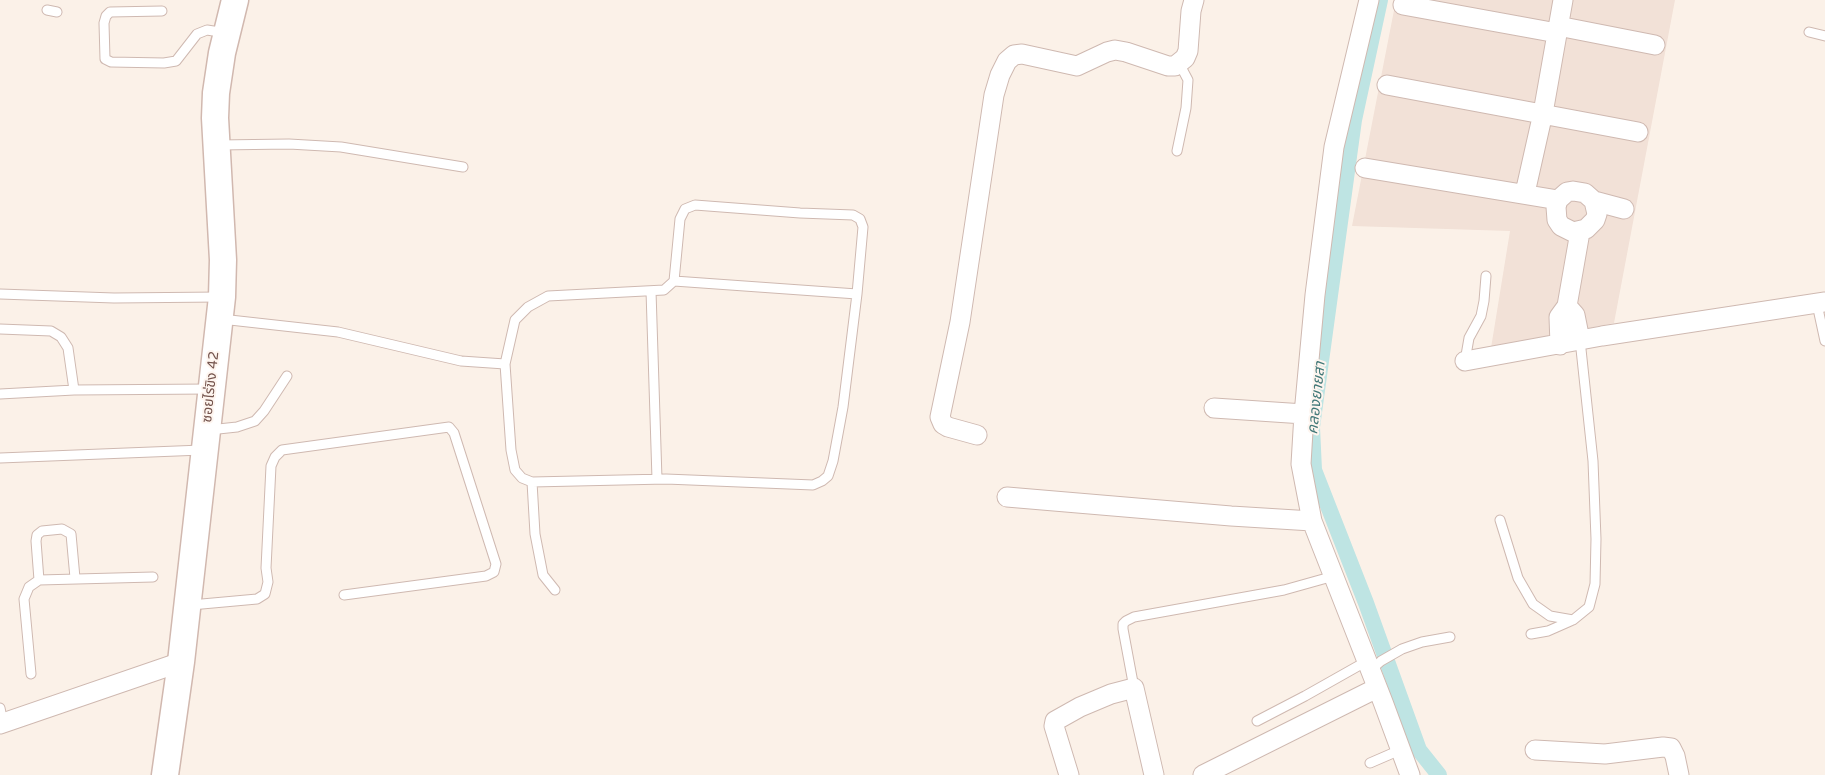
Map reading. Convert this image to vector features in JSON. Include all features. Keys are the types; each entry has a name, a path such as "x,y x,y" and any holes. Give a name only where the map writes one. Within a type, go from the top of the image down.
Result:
{"street":[{"name":"ซอยไร่ขิง 42","path":"165,775 182,662 188,605 187,576 206,440 221,308 223,260 216,94 222,53 235,0"},
{"path":"978,435 948,427 943,424 940,417 960,322 994,96 1000,75 1007,61 1014,55 1022,54 1077,66 1115,50 1168,66 1175,66 1185,58 1188,51 1190,11 1194,0"},
{"path":"1369,0 1334,148 1315,295 1301,464 1312,521 1373,664 1377,688 1410,775"},
{"path":"1524,193 1543,113 1563,0"},
{"path":"1403,5 1655,45"},
{"path":"1387,85 1638,132"},
{"path":"1365,168 1558,200"},
{"path":"1594,201 1597,214 1592,226 1580,232 1567,230 1558,220 1556,214 1558,200 1567,192 1579,191 1586,193 1594,201 1624,208"},
{"path":"1560,344 1559,317 1567,306 1580,232"},
{"path":"1465,361 1580,340 1821,303"},
{"path":"1567,306 1575,315 1580,340"},
{"path":"1214,408 1304,414"},
{"path":"1007,496 1231,516 1312,521"},
{"path":"1,718 182,662"},
{"path":"1069,775 1054,726 1055,721 1080,707 1111,694 1134,688 1154,775"},
{"path":"1204,775 1377,688"},
{"path":"1535,750 1605,754 1663,747 1671,748 1675,756 1678,775"}],"lane":[{"path":"47,10 57,12"},
{"path":"162,11 110,12 106,16 104,23 105,59 111,62 176,61 197,34 207,30 227,33"},
{"path":"1809,32 1825,36"},
{"path":"1177,151 1186,108 1188,80 1179,63"},
{"path":"217,145 289,144 341,147 463,167"},
{"path":"695,205 853,215 860,219 863,227 857,294 843,407 833,461 828,476 822,482 801,486 657,479 532,482 522,478 516,470 511,450 505,364 515,320 528,307 548,296 664,290 674,281 680,219 685,209 695,205"},
{"path":"1465,361 1469,338 1481,316 1486,276"},
{"path":"674,281 857,294"},
{"path":"651,291 657,479"},
{"path":"0,294 114,298 221,308 338,332 461,361 505,364"},
{"path":"1821,303 1825,341"},
{"path":"0,328 51,331 61,337 68,348 74,390"},
{"path":"1531,634 1548,631 1573,620 1589,606 1595,584 1596,539 1593,461 1580,340"},
{"path":"0,458 206,440 255,421 264,412 287,376"},
{"path":"0,394 74,390 212,389"},
{"path":"188,605 256,599 265,594 268,582 266,568 271,466 275,456 282,450 449,427 454,433 496,564 494,572 486,576 344,595"},
{"path":"532,482 535,534 543,575 555,590"},
{"path":"1500,520 1518,578 1533,604 1550,616 1573,620"},
{"path":"39,580 37,535 42,531 62,529 71,534 74,578"},
{"path":"1134,688 1123,624 1126,621 1134,617 1284,590 1334,576"},
{"path":"31,674 24,599 29,587 39,580 153,577"},
{"path":"1257,721 1402,649 1422,642 1450,637"},
{"path":"1370,764 1400,750"}],"shaded area":[{"path":"1396,0 1675,0 1614,323 1491,348 1510,231 1352,226"}],"waterway":[{"name":"คลองยายสา","path":"1380,0 1354,120 1312,427 1314,470 1366,603 1419,750 1439,775"}]}
